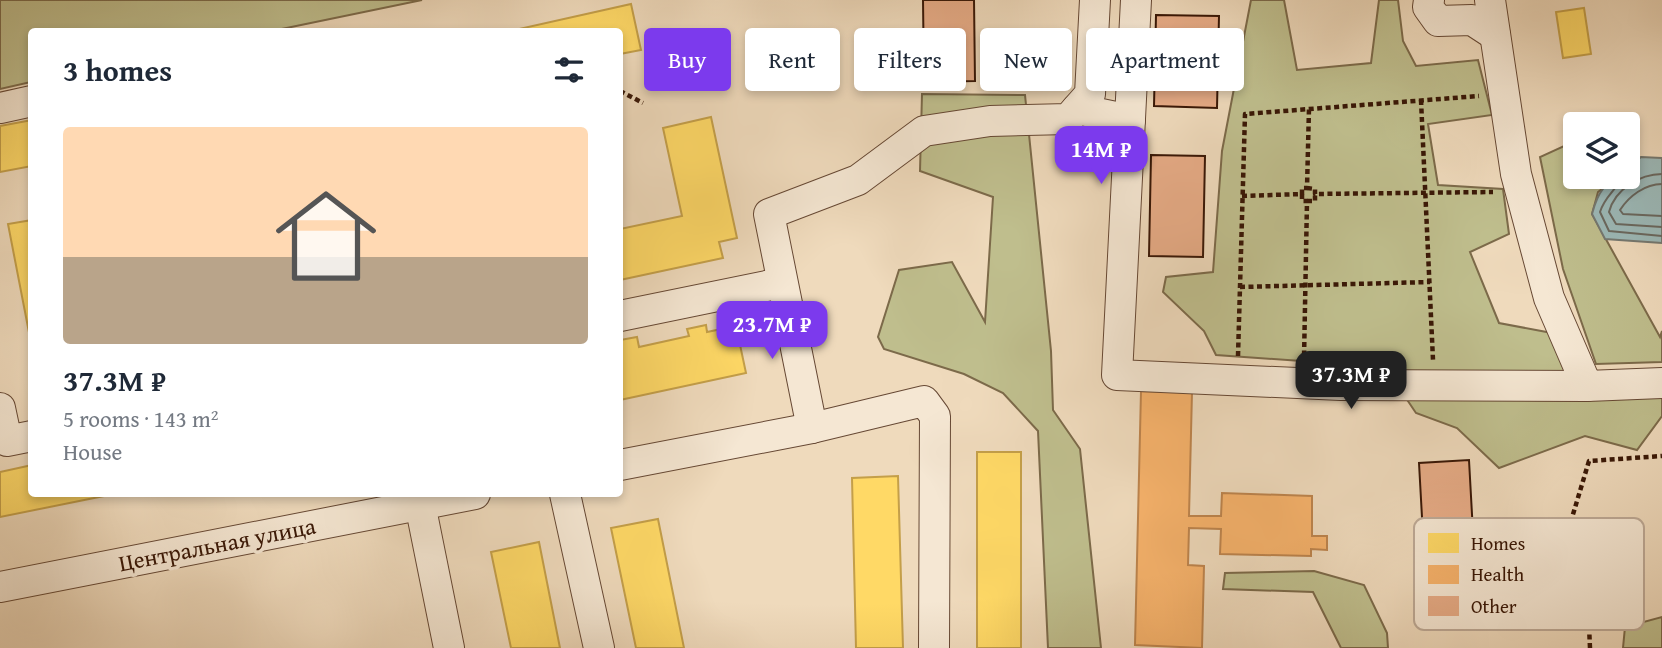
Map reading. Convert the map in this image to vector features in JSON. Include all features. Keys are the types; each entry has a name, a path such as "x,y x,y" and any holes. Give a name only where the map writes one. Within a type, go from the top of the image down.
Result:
{"street":[{"path":"812,428 769,214 858,180 924,131 990,121 1068,119 1090,94 1095,0"},
{"path":"1136,0 1117,375 1434,385 1587,386 1656,383"},
{"path":"1429,0 1428,7 1438,21 1472,20 1496,35"},
{"path":"1490,0 1521,192 1549,298 1587,386"},
{"path":"0,108 28,102"},
{"path":"1077,109 1130,120"},
{"path":"623,315 781,284"},
{"path":"623,464 812,428 924,401 935,416 934,648"},
{"path":"0,408 7,441 28,437"},
{"name":"Центральная улица","path":"0,587 419,499 441,497"},
{"path":"566,497 600,648"},
{"path":"419,499 449,648"}],"path":[{"path":"623,93 643,103"},
{"path":"1238,380 1245,114 1504,94"},
{"path":"1421,100 1434,385"},
{"path":"1307,188 1309,108"},
{"path":"1302,188 1307,188 1315,189 1315,201 1302,201 1302,188"},
{"path":"1315,194 1521,192"},
{"path":"1242,195 1302,194"},
{"path":"1304,383 1307,201"},
{"path":"1240,287 1430,282"},
{"path":"1572,518 1589,461 1662,456"},
{"path":"1589,630 1590,648"}],"shaded area":[{"path":"0,0 422,0 287,28 28,28 28,83 0,89"},
{"path":"1251,0 1284,0 1297,70 1371,63 1379,0 1398,0 1403,41 1416,66 1478,60 1492,115 1428,124 1438,185 1503,189 1509,234 1470,252 1499,323 1557,334 1583,398 1662,397 1662,416 1637,450 1585,436 1499,468 1457,428 1416,413 1385,367 1216,355 1204,331 1163,292 1166,277 1213,272 1222,151 1234,91 1244,91 1244,36"},
{"path":"922,94 1025,95 1051,351 1053,410 1080,449 1101,648 1048,648 1038,431 1003,393 964,374 884,349 878,337 899,270 952,262 985,322 993,197 920,171"},
{"path":"1563,146 1563,189 1602,189 1598,192 1592,214 1660,337 1662,331 1662,362 1596,364 1563,269 1540,157"},
{"path":"1314,571 1364,585 1387,633 1388,648 1341,648 1313,592 1223,589 1225,573"},
{"path":"1662,617 1662,648 1623,648 1625,630 1644,630 1644,622"}],"water":[{"path":"1640,158 1662,158 1662,243 1605,239 1592,214 1596,200 1602,189 1640,189"}],"building: Homes":[{"path":"631,4 641,50 623,53 623,28 524,28"},
{"path":"1584,8 1591,54 1563,58 1556,12"},
{"path":"711,117 737,238 719,242 723,258 623,279 623,228 682,216 663,128"},
{"path":"28,121 28,167 0,172 0,126"},
{"path":"28,221 28,327 8,224"},
{"path":"706,325 707,332 736,326 746,373 623,399 623,339 637,337 639,347 689,336 687,329"},
{"path":"977,452 1021,452 1021,648 977,648"},
{"path":"28,466 28,497 99,497 0,517 0,472"},
{"path":"898,476 903,648 856,648 852,478"},
{"path":"658,519 684,648 636,648 611,528"},
{"path":"539,542 560,648 511,648 491,552"}],"building: Health":[{"path":"1141,391 1192,392 1189,516 1221,516 1222,493 1312,496 1312,536 1327,536 1327,550 1311,549 1311,556 1220,554 1221,529 1189,528 1188,565 1204,566 1202,648 1135,645"}],"building: Other":[{"path":"923,0 974,0 975,81 966,81 966,28 923,28"},
{"path":"1156,15 1219,16 1219,28 1156,28"},
{"path":"1154,91 1217,91 1217,108 1154,106"},
{"path":"1151,155 1205,156 1203,257 1149,256"},
{"path":"1469,460 1472,518 1422,518 1419,463"}]}
